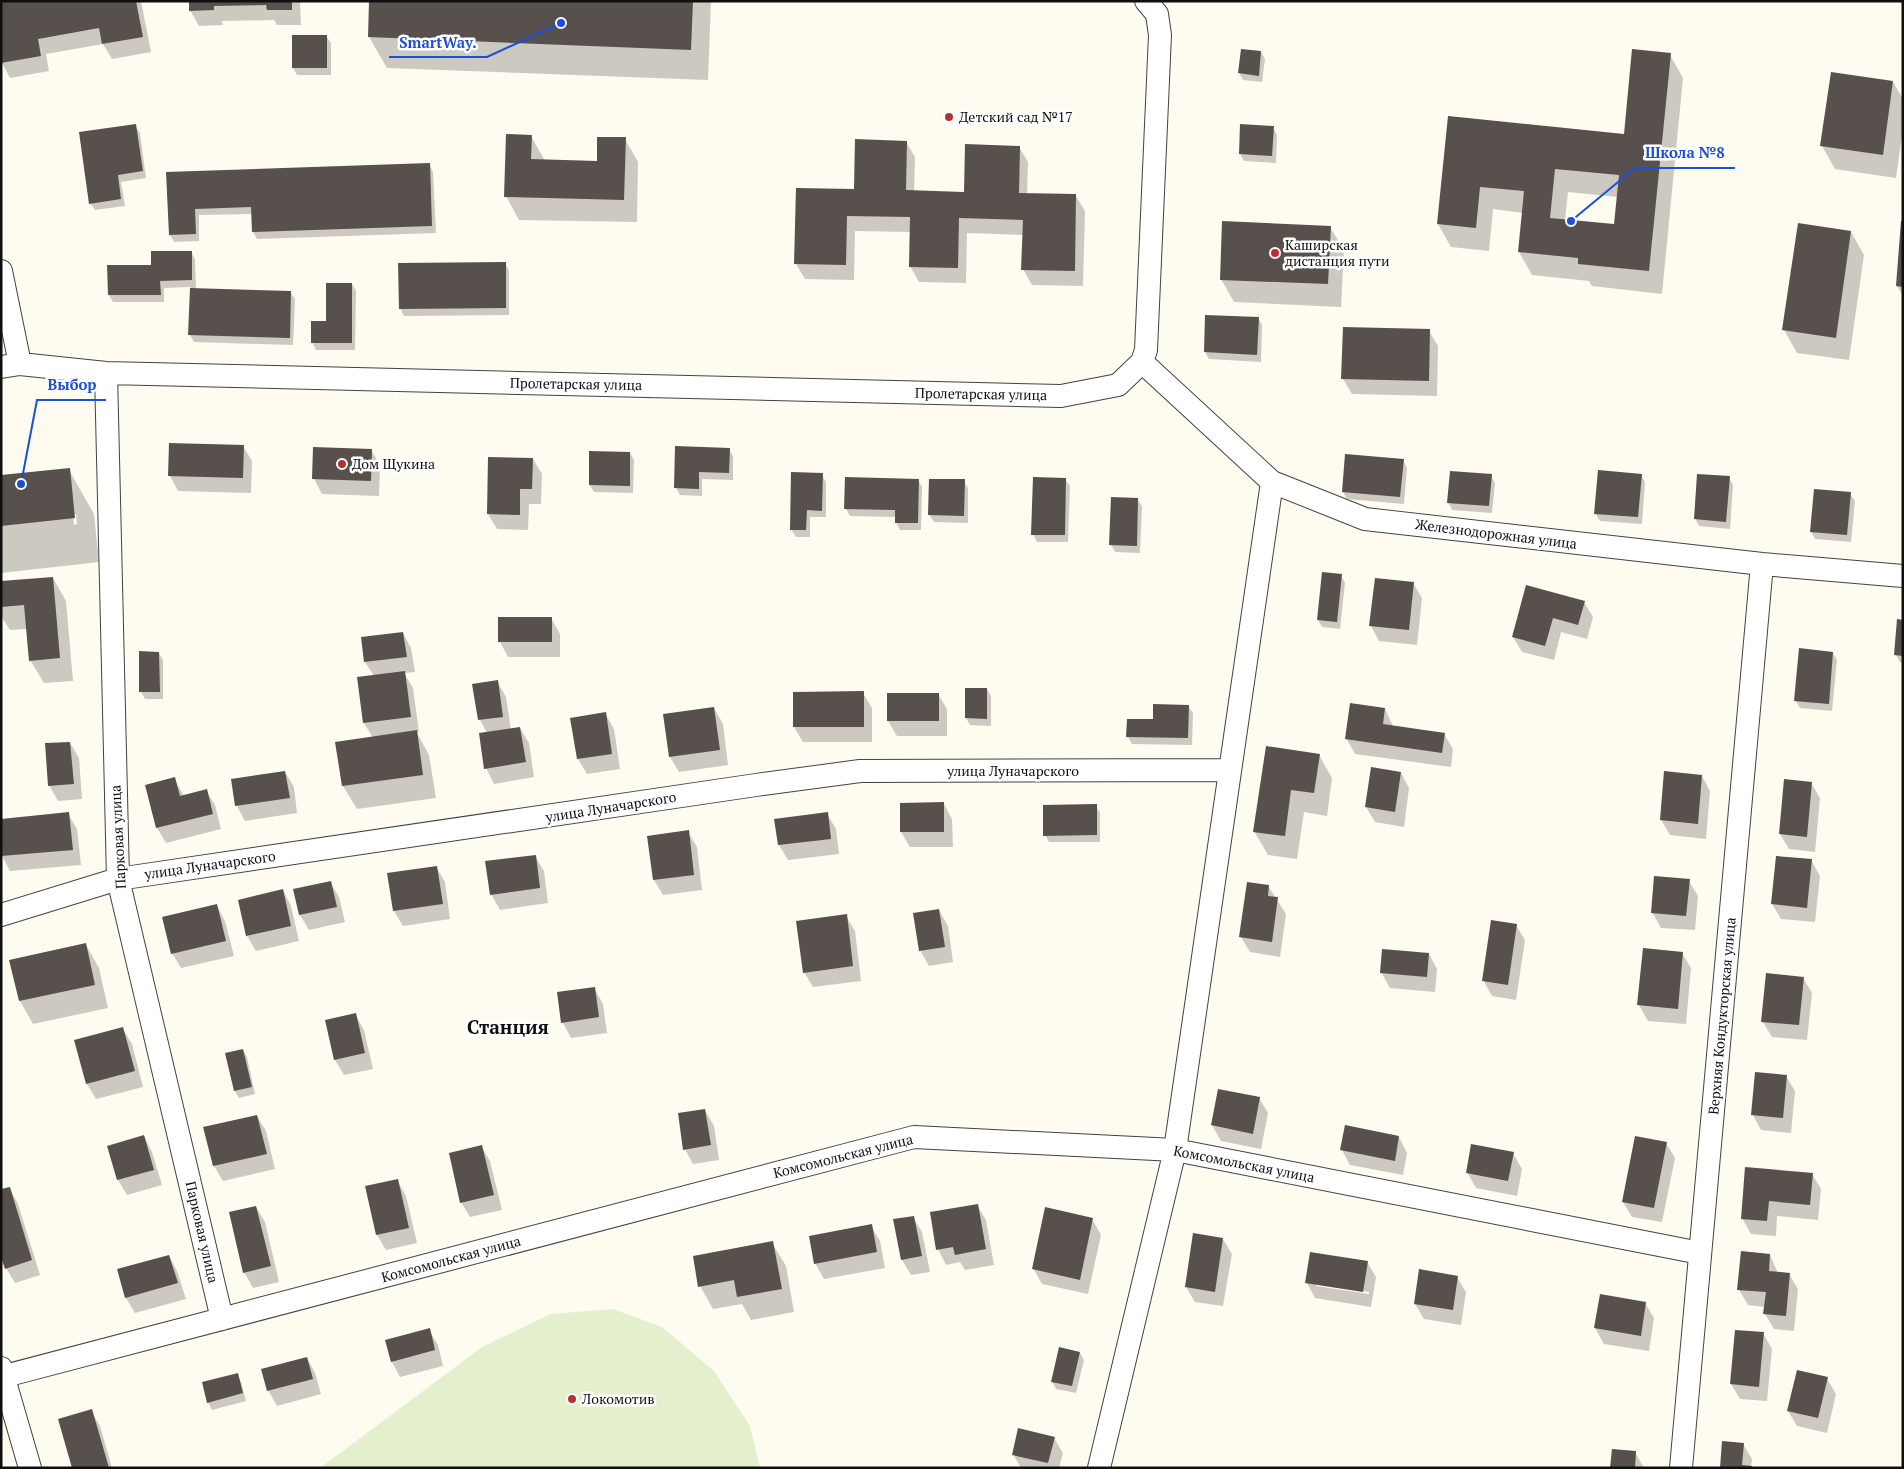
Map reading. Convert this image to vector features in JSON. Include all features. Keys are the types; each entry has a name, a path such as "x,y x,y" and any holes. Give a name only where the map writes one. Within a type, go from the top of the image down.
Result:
{"street":[{"path":"1142,362 1146,350 1160,35 1157,14 1146,1"},
{"path":"1,271 11,366"},
{"name":"Пролетарская улица","path":"11,366 106,373 1061,396 1118,385 1142,362"},
{"name":"Железнодорожная улица","path":"1142,362 1272,482 1365,519 1762,564 1903,576"},
{"name":"Парковая улица","path":"106,373 118,879 222,1319"},
{"path":"1099,1468 1175,1150 1272,482"},
{"name":"Верхняя Кондукторская улица","path":"1681,1468 1762,564"},
{"name":"улица Луначарского","path":"1,915 118,879 860,771 1229,770"},
{"name":"Комсомольская улица","path":"2,1374 222,1319 914,1137 1175,1150 1700,1253"},
{"path":"2,1374 30,1468"}],"green space":[{"name":"Локомотив","path":"613,1309 662,1327 714,1371 750,1426 760,1468 320,1468 482,1347 551,1314"}],"building":[{"path":"1,1 136,1 143,37 102,44 99,28 38,39 41,56 1,63"},
{"path":"189,1 292,1 292,10 267,10 266,5 214,6 214,10 189,11"},
{"path":"369,1 693,1 691,50 368,37"},
{"path":"292,35 327,35 327,68 292,68"},
{"path":"1241,49 1261,51 1259,76 1238,73"},
{"path":"1632,49 1671,53 1649,271 1578,264 1578,258 1518,252 1524,191 1480,187 1476,228 1437,224 1448,116 1624,134","holes":["1555,169 1619,175 1614,224 1550,218"]},
{"path":"1831,72 1893,81 1883,155 1820,146"},
{"path":"136,124 143,171 118,175 121,199 89,204 79,132"},
{"path":"1240,124 1274,126 1272,156 1239,154"},
{"path":"506,134 532,135 531,159 597,161 597,137 626,137 624,200 504,197"},
{"path":"855,139 907,141 906,190 964,192 965,144 1020,146 1019,193 1076,194 1075,271 1021,270 1023,220 959,218 958,268 909,267 910,217 847,216 846,265 794,264 796,188 854,189"},
{"path":"430,163 432,226 252,232 251,207 195,209 196,234 169,235 166,172"},
{"name":"Каширская дистанция пути","path":"1222,221 1331,226 1328,284 1220,280"},
{"path":"1901,221 1903,221 1903,287 1896,286"},
{"path":"1798,223 1851,231 1836,338 1782,330"},
{"path":"151,251 192,251 192,280 160,281 161,295 108,295 107,265 151,265"},
{"path":"506,262 506,308 399,309 398,263"},
{"path":"326,283 352,283 352,343 311,343 311,321 326,321"},
{"path":"190,288 291,291 290,338 188,335"},
{"path":"1205,315 1259,317 1257,355 1204,352"},
{"path":"1343,327 1430,329 1429,381 1341,379"},
{"path":"169,443 244,445 243,478 168,476"},
{"path":"675,446 730,448 729,473 699,472 699,489 674,488"},
{"name":"Дом Щукина","path":"313,447 372,449 371,481 312,479"},
{"path":"589,451 630,452 630,486 589,485"},
{"path":"1345,454 1404,459 1400,497 1342,492"},
{"path":"488,457 533,458 532,489 520,489 520,515 487,514"},
{"path":"70,468 75,518 1,526 1,475"},
{"path":"1598,470 1642,474 1638,517 1594,514"},
{"path":"1450,471 1492,474 1489,506 1447,503"},
{"path":"791,472 823,473 822,511 807,510 806,530 790,530"},
{"path":"1697,474 1730,476 1726,522 1694,519"},
{"path":"845,477 919,479 918,523 895,523 895,510 844,509"},
{"path":"1033,477 1066,478 1065,535 1031,535"},
{"path":"929,479 965,479 964,516 928,515"},
{"path":"1814,489 1851,492 1847,535 1810,532"},
{"path":"1111,497 1138,498 1137,546 1109,545"},
{"path":"1322,572 1342,574 1337,622 1317,620"},
{"path":"53,577 60,658 29,661 24,605 1,607 1,581"},
{"path":"1375,578 1414,582 1409,630 1369,626"},
{"path":"1526,585 1585,601 1578,625 1553,618 1545,646 1512,637"},
{"path":"498,617 552,617 552,642 498,642"},
{"path":"1897,619 1903,620 1903,656 1894,655"},
{"path":"403,632 407,657 364,662 361,637"},
{"path":"1799,648 1833,652 1829,704 1794,701"},
{"path":"139,651 159,652 160,692 139,692"},
{"path":"405,671 411,717 363,723 357,677"},
{"path":"498,680 503,717 478,720 472,684"},
{"path":"965,688 987,688 987,719 965,718"},
{"path":"864,691 864,727 793,727 793,692"},
{"path":"887,693 939,693 939,721 887,721"},
{"path":"1350,703 1385,708 1383,724 1445,733 1442,753 1345,739"},
{"path":"1153,704 1189,705 1188,738 1126,737 1127,719 1153,719"},
{"path":"714,707 720,750 669,757 663,714"},
{"path":"606,712 612,754 577,759 570,718"},
{"path":"520,727 526,762 484,769 479,733"},
{"path":"417,730 423,775 342,786 335,742"},
{"path":"70,742 74,784 48,786 45,743"},
{"path":"1266,746 1320,754 1314,793 1291,790 1285,836 1253,832"},
{"path":"1371,767 1401,772 1395,812 1365,807"},
{"path":"285,771 290,798 235,806 231,779"},
{"path":"1664,771 1702,775 1698,824 1660,820"},
{"path":"175,777 180,796 207,789 213,814 156,828 145,785"},
{"path":"1784,779 1812,782 1807,837 1779,834"},
{"path":"944,802 944,832 900,832 900,803"},
{"path":"1097,804 1097,835 1043,836 1043,805"},
{"path":"69,812 73,850 1,856 1,819"},
{"path":"828,812 831,839 778,845 774,819"},
{"path":"689,830 694,875 653,880 647,836"},
{"path":"536,855 540,888 490,895 485,861"},
{"path":"1776,856 1812,859 1807,908 1771,904"},
{"path":"437,866 443,904 393,911 387,873"},
{"path":"1654,876 1690,879 1686,916 1651,913"},
{"path":"331,881 337,907 299,915 293,889"},
{"path":"1247,882 1269,885 1268,896 1278,897 1272,942 1239,937"},
{"path":"283,889 291,926 246,936 238,900"},
{"path":"217,904 226,941 171,954 162,917"},
{"path":"939,909 945,947 919,951 913,913"},
{"path":"847,914 853,966 803,973 796,921"},
{"path":"1491,920 1517,924 1508,985 1482,981"},
{"path":"86,943 95,985 19,1001 9,960"},
{"path":"1643,948 1683,952 1678,1009 1637,1005"},
{"path":"1382,949 1429,953 1427,977 1380,973"},
{"path":"1766,973 1804,977 1799,1025 1761,1022"},
{"path":"595,987 599,1017 561,1023 557,992"},
{"path":"356,1013 365,1053 334,1060 325,1020"},
{"path":"123,1027 135,1071 86,1084 74,1040"},
{"path":"243,1049 252,1087 234,1091 225,1053"},
{"path":"1755,1072 1787,1075 1783,1118 1751,1115"},
{"path":"1218,1089 1260,1097 1253,1134 1211,1125"},
{"path":"705,1109 711,1145 683,1150 678,1113"},
{"path":"257,1115 267,1154 213,1166 203,1127"},
{"path":"1345,1125 1399,1136 1395,1161 1340,1150"},
{"path":"144,1135 154,1170 117,1180 107,1146"},
{"path":"1635,1136 1667,1142 1654,1208 1622,1202"},
{"path":"1471,1144 1514,1152 1508,1181 1466,1173"},
{"path":"482,1145 494,1195 460,1203 449,1153"},
{"path":"1745,1167 1813,1173 1810,1205 1769,1201 1767,1221 1741,1219"},
{"path":"398,1179 409,1228 376,1235 365,1186"},
{"path":"10,1187 32,1260 5,1269 1,1257 1,1189"},
{"path":"978,1204 986,1249 955,1255 953,1247 936,1250 930,1212"},
{"path":"256,1206 271,1266 243,1273 229,1212"},
{"path":"1045,1207 1093,1218 1080,1280 1032,1269"},
{"path":"914,1216 922,1256 901,1260 893,1219"},
{"path":"872,1224 877,1252 814,1264 809,1236"},
{"path":"1193,1233 1223,1238 1215,1292 1185,1287"},
{"path":"773,1241 782,1289 737,1297 734,1280 698,1287 693,1256"},
{"path":"1741,1251 1770,1254 1769,1271 1790,1273 1786,1316 1763,1314 1766,1292 1737,1290"},
{"path":"1310,1252 1368,1261 1363,1292 1305,1283"},
{"path":"169,1255 178,1283 125,1298 117,1269"},
{"path":"1419,1269 1458,1276 1453,1310 1414,1304"},
{"path":"1600,1294 1646,1302 1641,1336 1594,1328"},
{"path":"430,1328 435,1350 391,1362 385,1340"},
{"path":"1735,1330 1764,1332 1759,1387 1730,1384"},
{"path":"1059,1347 1080,1352 1072,1386 1051,1382"},
{"path":"307,1357 313,1379 267,1391 261,1369"},
{"path":"1797,1370 1828,1377 1818,1418 1787,1411"},
{"path":"238,1373 243,1393 207,1403 202,1382"},
{"path":"92,1409 109,1468 72,1468 58,1419"},
{"path":"1018,1428 1055,1437 1048,1463 1012,1455"},
{"path":"1722,1441 1744,1443 1742,1465 1752,1466 1752,1468 1720,1468"},
{"path":"1612,1449 1636,1451 1635,1468 1610,1468"}],"place":[{"name":"SmartWay.","path":"561,23"},
{"name":"Детский сад №17","path":"949,117"},
{"name":"Школа №8","path":"1571,221"},
{"name":"Каширская дистанция пути","path":"1275,253"},
{"name":"Дом Щукина","path":"342,464"},
{"name":"Выбор","path":"21,484"},
{"name":"Локомотив","path":"572,1399"}],"district":[{"name":"Станция","path":"508,1027"}]}
